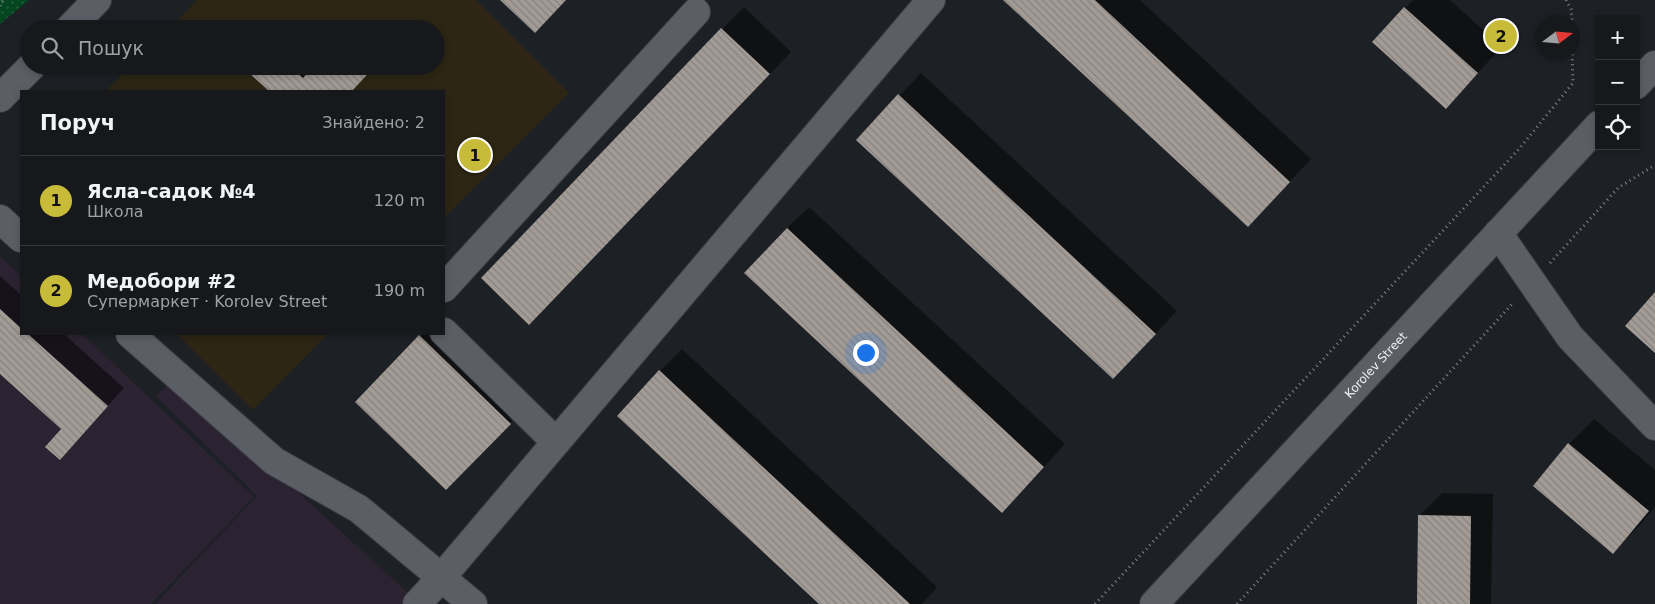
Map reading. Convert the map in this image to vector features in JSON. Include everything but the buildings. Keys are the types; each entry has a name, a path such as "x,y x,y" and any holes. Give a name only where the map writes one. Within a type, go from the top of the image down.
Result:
{"street":[{"path":"78,20 97,0"},
{"path":"417,604 931,0"},
{"path":"445,287 696,12"},
{"path":"1640,81 1655,65"},
{"path":"0,98 23,75"},
{"name":"Korolev Street","path":"1154,604 1595,129"},
{"path":"0,219 20,237"},
{"path":"1498,233 1570,337 1655,426"},
{"path":"445,333 556,442"},
{"path":"131,335 274,462 359,509 473,604"}],"path":[{"path":"0,6 3,0"},
{"path":"1566,0 1571,9 1571,15"},
{"path":"1095,604 1519,149 1573,83 1572,60"},
{"path":"1237,604 1398,429"}],"shaded area":[{"path":"197,0 476,0 569,93 445,217 445,90 107,90 122,75 445,75 445,20 178,20"},
{"path":"0,256 20,275 20,335 83,335 254,497 151,604 0,604"},
{"path":"178,335 327,335 253,410"},
{"path":"174,378 420,604 155,604 257,496 156,396"}],"green space":[{"path":"0,0 29,0 0,24"}],"place":[{"name":"Медобори #2","path":"1501,36"},
{"name":"Ясла-садок №4","path":"475,155"}]}
